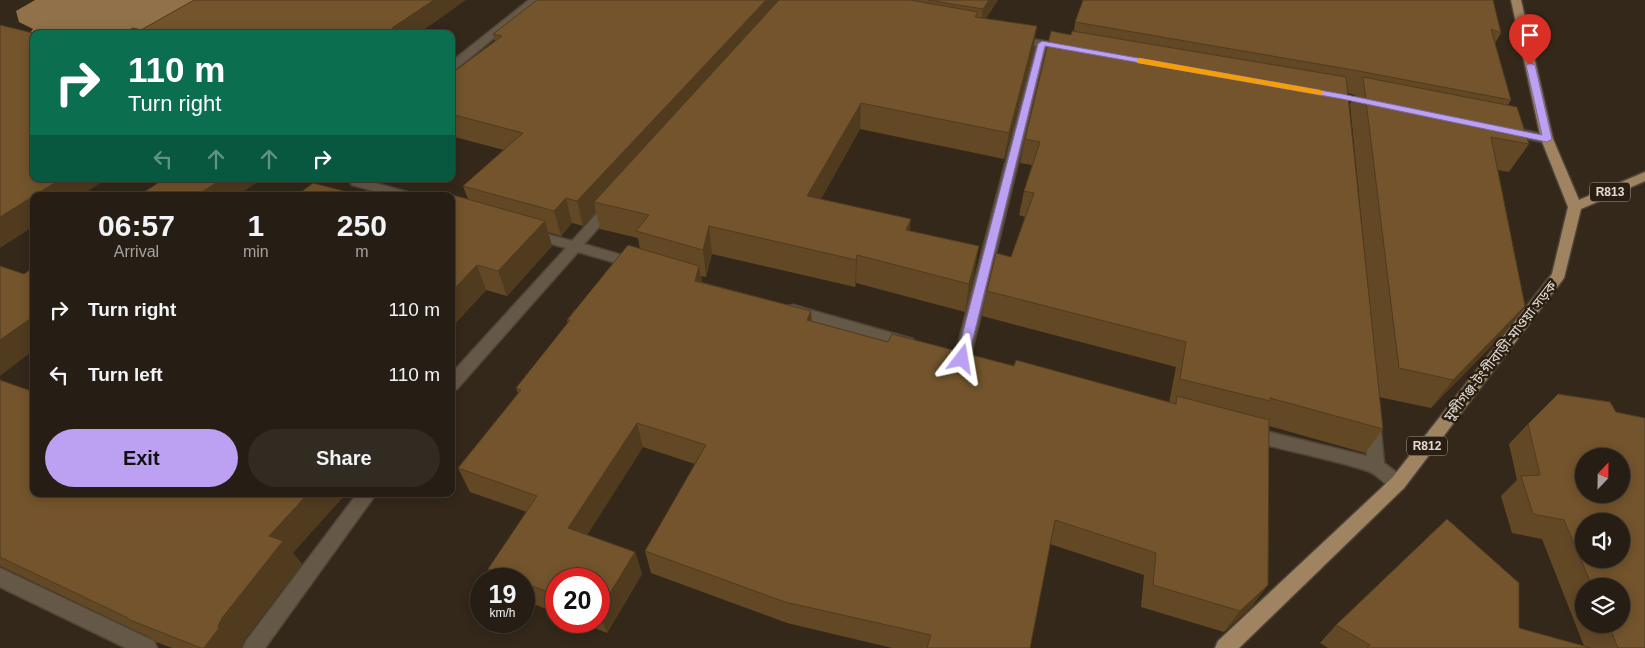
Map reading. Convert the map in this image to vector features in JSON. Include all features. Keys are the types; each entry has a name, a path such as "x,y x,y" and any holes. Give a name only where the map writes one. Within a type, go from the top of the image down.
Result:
{"main road":[{"path":"1516,0 1547,139 1575,207"},
{"name":"R813","path":"1575,207 1645,176"},
{"name":"মুন্সীগঞ্জ-টংগীবাড়ী-মাওয়া সড়ক","path":"1225,648 1398,483 1559,275 1575,207"}],"street":[{"path":"455,65 535,0"},
{"path":"1004,37 1081,50"},
{"path":"962,359 1042,44"},
{"path":"1498,129 1547,139"},
{"path":"356,182 392,192"},
{"path":"455,380 620,196"},
{"path":"518,230 650,268"},
{"path":"782,307 924,348"},
{"path":"943,353 981,364"},
{"path":"1371,408 1376,466"},
{"path":"1232,429 1376,466 1398,483"},
{"path":"253,648 365,497"},
{"path":"0,577 147,648"}],"shaded area":[{"path":"35,0 213,0 154,30 32,30 19,22 16,11"},
{"path":"30,33 30,37 21,44"}],"building":[{"path":"194,0 434,0 392,28 401,30 141,30"},
{"path":"537,0 766,0 577,201 566,198 554,211 463,186 523,133 455,115 455,71 502,36 493,34"},
{"path":"779,0 910,0 978,12 975,17 1037,26 1009,133 861,103 807,196 911,219 906,230 979,246 969,284 857,255 856,260 709,226 703,250 636,231 649,215 594,202"},
{"path":"928,0 989,0 983,9"},
{"path":"1083,0 1493,0 1501,33 1491,29 1511,100 1353,70 1075,22"},
{"path":"0,25 30,32 30,182 56,182 40,192 30,192 30,198 0,217"},
{"path":"1051,31 1071,35 1072,31 1346,77 1383,429 1270,398 1270,401 1180,379 1186,342 987,291 996,253 1011,257 1034,193 1024,191 1040,142 1025,139"},
{"path":"1363,77 1517,107 1529,144 1491,137 1525,306 1453,380 1399,368"},
{"path":"159,182 217,182 202,192 144,192"},
{"path":"313,183 348,192 301,192"},
{"path":"455,196 545,221 498,271 477,265 455,288"},
{"path":"628,245 699,266 695,281 811,311 807,320 888,342 892,334 1014,366 1016,360 1176,404 1177,396 1269,420 1268,585 1240,611 1153,585 1156,553 1055,520 1030,648 927,648 931,635 785,602 645,551 706,445 637,423 568,528 635,552 610,593 610,568 545,568 545,591 535,587 535,568 489,568 537,496 458,468 521,390 516,388 570,320 567,320"},
{"path":"0,266 24,274 30,270 30,319 0,340"},
{"path":"0,380 30,391 30,497 305,497 269,536 283,541 222,618 218,626 219,628 204,648 130,620 0,557"},
{"path":"1558,394 1610,402 1616,412 1645,418 1645,648 1618,648 1612,633 1630,633 1630,578 1589,578 1584,568 1630,568 1630,513 1575,513 1575,546 1564,520 1533,514 1521,476 1540,475 1528,424"},
{"path":"1447,519 1519,583 1519,628 1591,648 1367,648 1370,645 1336,625"}],"slow traffic":[{"path":"1140,61 1320,93"}],"route":[{"path":"962,359 1042,44 1342,97 1547,139 1530,65"}]}
